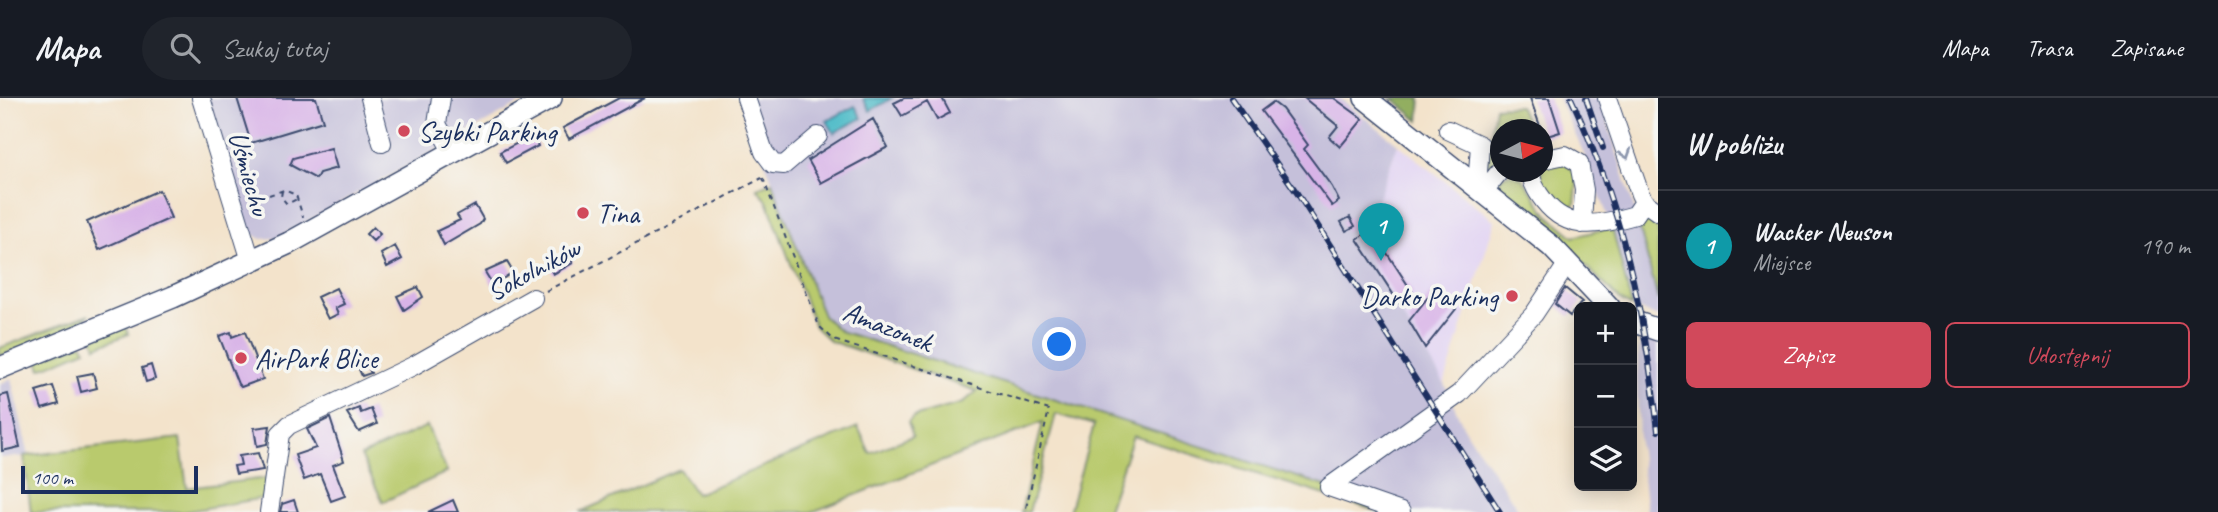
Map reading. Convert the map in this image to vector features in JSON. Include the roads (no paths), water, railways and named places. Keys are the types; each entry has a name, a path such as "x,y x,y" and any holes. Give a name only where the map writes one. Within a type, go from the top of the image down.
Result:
{"main road":[{"path":"0,368 251,261 551,98"},
{"path":"1365,98 1481,188 1568,262 1604,302"},
{"path":"1637,323 1658,330"}],"street":[{"name":"Uśmiechu","path":"201,98 251,261"},
{"path":"370,98 382,143"},
{"path":"441,98 437,124 453,153"},
{"path":"746,98 764,152 773,164 784,165 818,136"},
{"path":"1533,182 1558,217 1582,224 1635,215 1652,206 1607,98"},
{"path":"1448,130 1480,145 1481,188"},
{"path":"1553,158 1565,155 1579,163 1584,190 1582,224"},
{"path":"1481,188 1490,180"},
{"path":"1401,512 1329,487 1459,394 1534,314 1568,262"},
{"name":"Sokolników","path":"269,512 280,434 289,425 413,366 533,298"}],"water":[{"path":"892,98 870,111 863,99"},
{"path":"855,106 862,118 834,133 827,121"}],"railway":[{"path":"1231,98 1297,193 1500,512"},
{"path":"1571,98 1604,179 1628,261 1646,345 1658,431"},
{"path":"1586,98 1603,148"}],"place":[{"name":"Szybki Parking","path":"404,131"},
{"name":"Tina","path":"583,213"},
{"name":"Wacker Neuson","path":"1381,261"},
{"name":"Darko Parking","path":"1512,296"},
{"name":"AirPark Blice","path":"241,358"}]}
